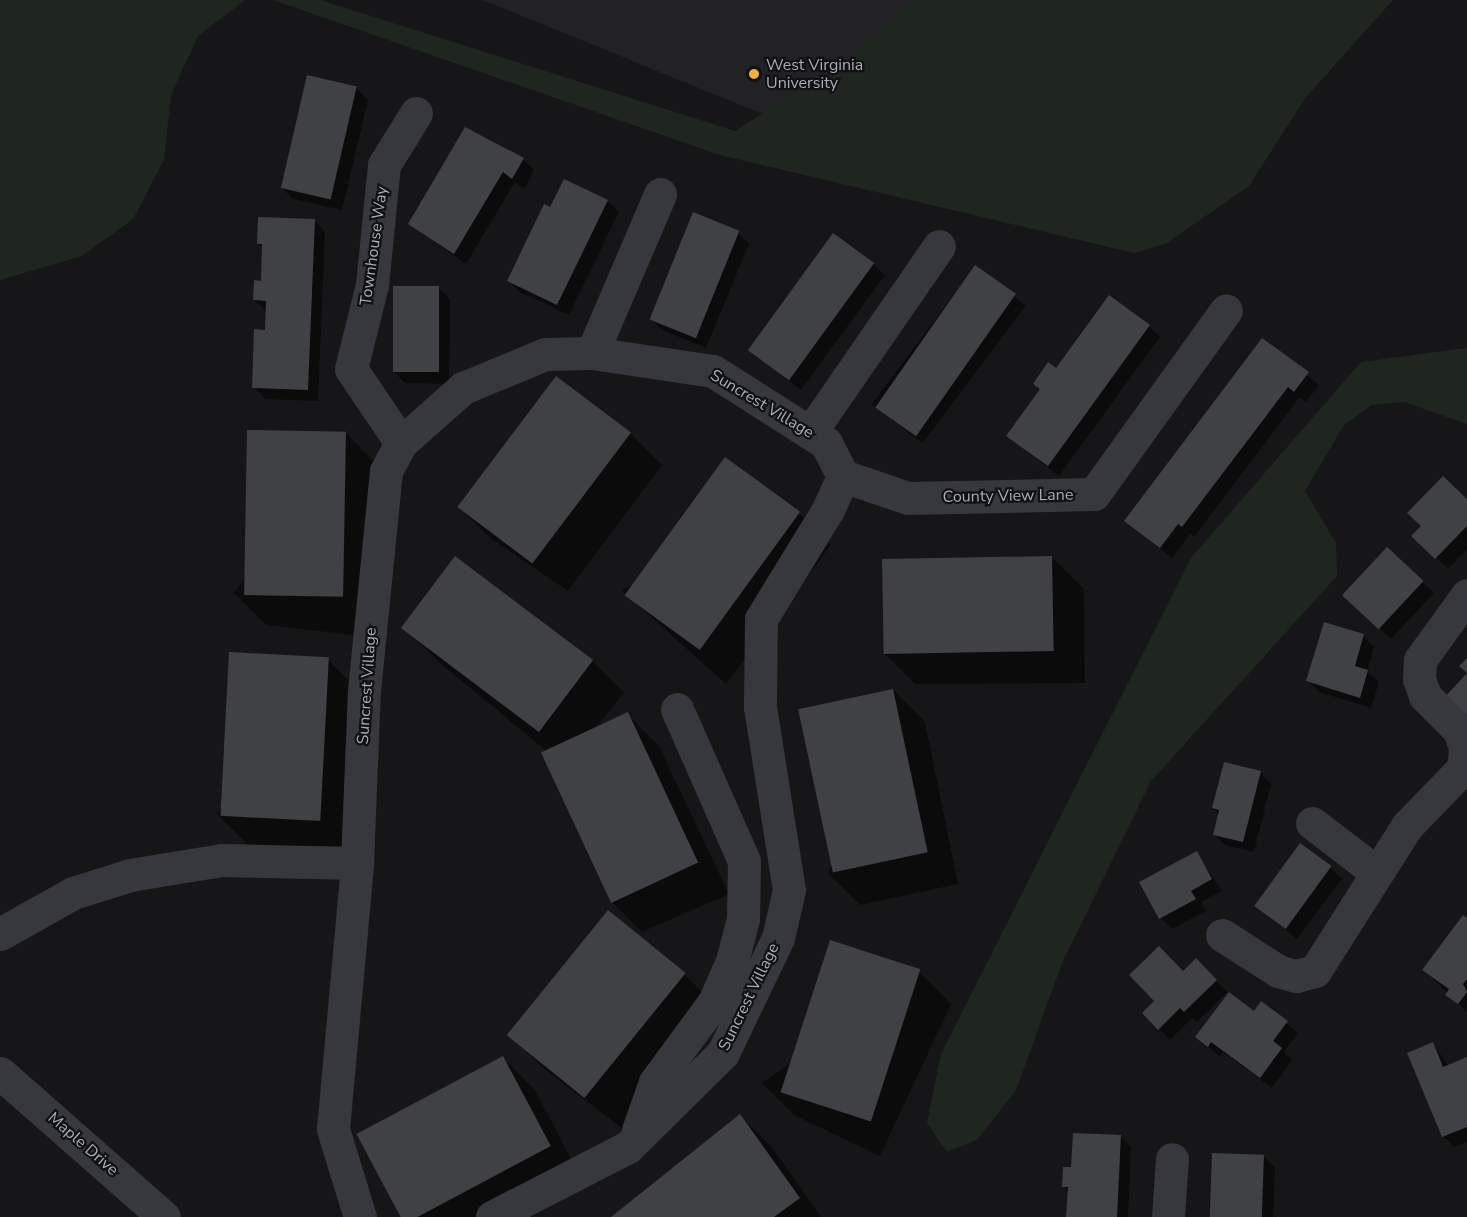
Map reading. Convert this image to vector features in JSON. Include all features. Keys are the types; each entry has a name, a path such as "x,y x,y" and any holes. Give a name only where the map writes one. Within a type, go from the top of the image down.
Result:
{"street":[{"name":"Townhouse Way","path":"401,443 351,369 372,285 384,165 416,113"},
{"path":"592,353 660,194"},
{"path":"810,433 939,246"},
{"name":"County View Lane","path":"843,476 908,498 1094,494 1226,310"},
{"name":"Suncrest Village","path":"360,1217 333,1129 357,863 364,691 386,471 401,443 463,388 545,354 592,353 713,371 826,443 843,476 829,508 761,618 760,707 789,890 778,938 723,1053 628,1147 492,1217"},
{"path":"1222,934 1278,971 1296,976 1315,971 1407,826 1463,768 1465,748 1459,730 1425,696 1419,680 1420,660 1467,595"},
{"name":"Suncrest Village","path":"628,1147 645,1116 655,1082 714,1002 732,961 743,919 744,861 677,709"},
{"path":"1312,823 1376,872"},
{"path":"0,934 73,893 130,875 222,860 357,863"},
{"name":"Maple Drive","path":"0,1073 164,1217"},
{"path":"1168,1217 1172,1159"}],"shaded area":[{"path":"0,0 245,0 198,36 171,95 164,160 133,219 82,256 0,280"},
{"path":"273,0 320,0 735,131 847,60 911,0 1393,0 1306,97 1249,186 1167,243 1134,253 720,155"},
{"name":"West Virginia University","path":"483,0 931,0 785,123"},
{"path":"1467,348 1467,424 1404,402 1372,405 1344,425 1305,491 1336,543 1337,576 1151,781 1062,963 1016,1090 977,1140 947,1152 927,1123 941,1054 1191,558 1361,362"}],"building":[{"path":"307,75 357,86 331,199 281,188"},
{"path":"465,127 524,158 512,179 503,172 454,254 408,224"},
{"path":"564,179 608,200 557,305 507,281 544,204 550,207"},
{"path":"693,212 739,231 696,338 650,320"},
{"path":"258,217 315,219 308,390 252,388 254,329 265,330 266,301 253,300 254,280 261,281 262,244 257,244"},
{"path":"833,233 874,263 789,380 748,350"},
{"path":"975,265 1016,294 916,436 875,408"},
{"path":"393,286 439,286 439,372 393,372"},
{"path":"1109,295 1150,325 1048,466 1006,436 1040,389 1033,384 1048,362 1056,368"},
{"path":"1262,338 1309,372 1294,392 1288,387 1182,527 1178,524 1160,548 1124,521"},
{"path":"556,376 631,433 532,564 457,507"},
{"path":"247,430 346,432 343,597 244,595"},
{"path":"725,457 800,512 700,650 624,595"},
{"path":"1443,476 1467,499 1467,526 1435,559 1411,536 1421,526 1407,513"},
{"path":"1387,547 1424,581 1379,629 1342,595"},
{"path":"455,556 593,660 539,732 401,628"},
{"path":"1052,556 1054,651 884,654 882,559"},
{"path":"1324,622 1364,634 1355,666 1368,670 1360,698 1306,681"},
{"path":"229,652 329,657 320,821 220,816"},
{"path":"1467,658 1467,673 1459,666"},
{"path":"1467,673 1467,721 1443,699"},
{"path":"893,689 928,852 833,873 798,709"},
{"path":"628,712 698,862 611,903 541,753"},
{"path":"1224,762 1261,771 1243,842 1213,835 1219,810 1212,808"},
{"path":"1300,843 1332,866 1286,929 1254,906"},
{"path":"1197,851 1212,879 1191,891 1196,899 1159,919 1139,882"},
{"path":"608,910 686,973 584,1098 507,1035"},
{"path":"1463,915 1467,918 1467,979 1463,984 1467,992 1458,1004 1445,995 1449,989 1422,970"},
{"path":"830,940 920,969 871,1122 781,1092"},
{"path":"1159,946 1183,971 1196,958 1217,980 1184,1012 1180,1008 1158,1030 1142,1013 1154,1001 1129,975"},
{"path":"1229,992 1254,1011 1261,1001 1288,1021 1273,1041 1282,1048 1260,1078 1211,1042 1208,1047 1195,1037"},
{"path":"1433,1042 1443,1067 1467,1057 1467,1127 1442,1137 1407,1053"},
{"path":"503,1056 551,1146 417,1217 401,1217 356,1134"},
{"path":"740,1114 800,1198 774,1217 611,1217"},
{"path":"1073,1133 1121,1135 1117,1217 1066,1217 1068,1187 1062,1187 1063,1167 1071,1167"},
{"path":"1212,1153 1264,1155 1262,1217 1210,1217"}],"place":[{"name":"West Virginia University","path":"754,74"}]}
